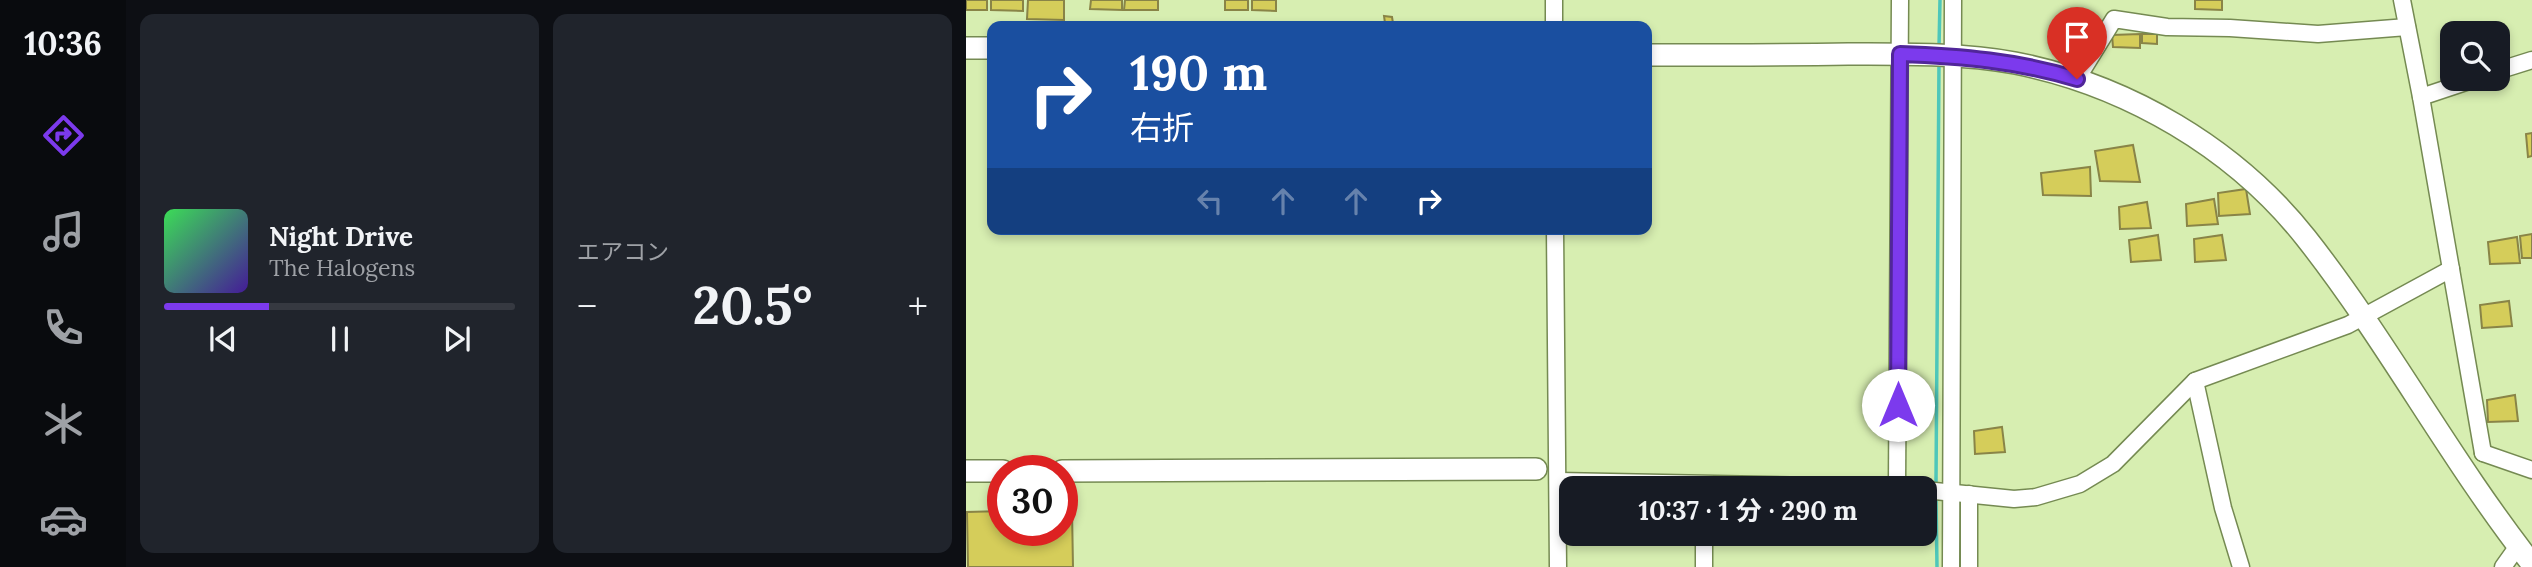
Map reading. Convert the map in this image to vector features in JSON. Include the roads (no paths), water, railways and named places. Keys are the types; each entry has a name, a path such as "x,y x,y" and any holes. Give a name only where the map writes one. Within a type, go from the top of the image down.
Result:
{"street":[{"path":"1554,0 1554,21"},
{"path":"1900,0 1905,476"},
{"path":"1951,567 1950,56 1953,0"},
{"path":"2402,0 2483,453"},
{"path":"2077,79 2114,19 2167,27 2318,34 2407,27"},
{"path":"966,48 987,48"},
{"path":"1652,55 1900,54 2012,62 2077,79 2147,109 2205,144 2257,184 2305,237 2363,317 2463,469 2532,564"},
{"path":"2510,67 2532,60"},
{"path":"2421,97 2440,91"},
{"path":"1555,235 1558,567"},
{"path":"1937,490 2014,499 2036,497 2080,484 2113,464 2195,381 2348,325 2451,269"},
{"path":"2195,381 2223,508 2241,567"},
{"path":"2463,469 2483,453"},
{"path":"2483,453 2532,470"},
{"path":"1078,471 1536,469"},
{"path":"966,471 987,471"},
{"path":"1969,494 1969,567"},
{"path":"1704,546 1704,567"},
{"path":"2503,567 2518,546"}],"waterway":[{"path":"1939,47 1940,0"},
{"path":"1936,476 1939,62"},
{"path":"1937,546 1937,567"}]}
